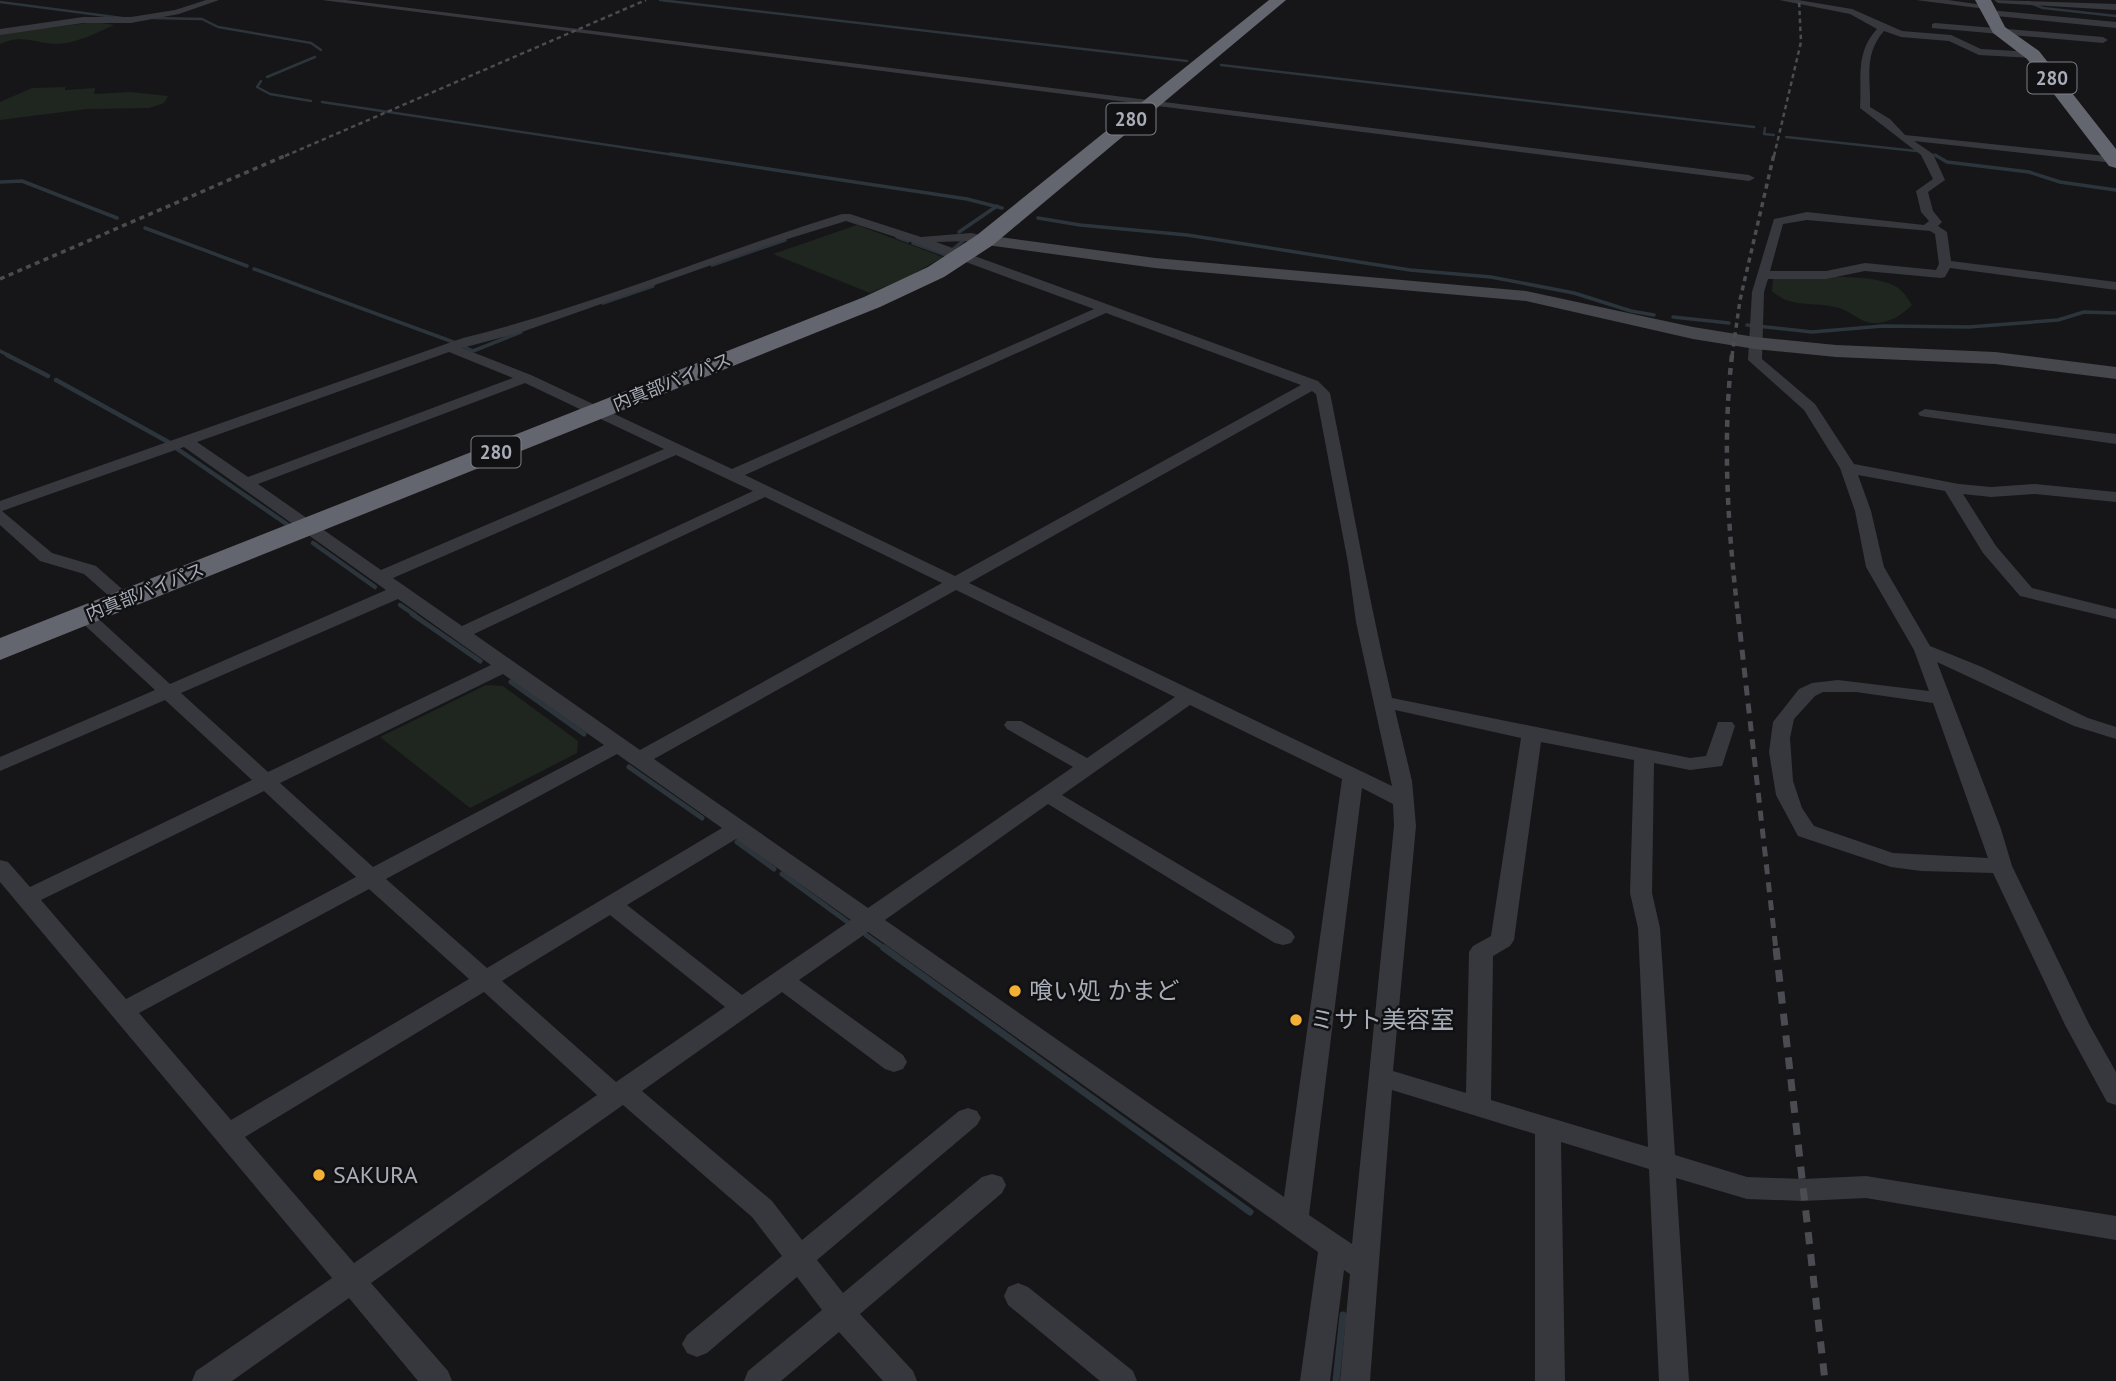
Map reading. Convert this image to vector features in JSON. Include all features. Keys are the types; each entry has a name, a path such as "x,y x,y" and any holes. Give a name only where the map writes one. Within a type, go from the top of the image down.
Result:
{"highway":[{"name":"内真部バイパス","path":"0,650 872,303 936,272 985,240 1278,0"},
{"name":"280","path":"1989,5 2000,31 2033,55 2115,161"}],"street":[{"path":"0,32 83,20 131,20 176,12 215,0"},
{"path":"326,0 1749,178"},
{"path":"1782,0 1846,10 1882,28 1901,34 1951,38 1979,52 2033,55"},
{"path":"1920,0 1989,5 2116,7"},
{"path":"1989,5 2116,25"},
{"path":"1869,20 1909,23"},
{"path":"1922,24 2103,40"},
{"path":"1882,28 1869,40 1863,60 1867,89 1865,108 1888,122 1901,136 1934,160 1939,180 1922,191 1927,212 1936,222 1931,227"},
{"path":"1901,136 2115,161"},
{"path":"1763,275 1826,275 1865,267 1938,275 1945,264 1941,232 1931,227 1908,228 1807,216 1779,222 1763,275 1758,292 1755,360 1810,407 1848,468 1863,511 1875,567 1923,650 2001,866 2077,1025 2116,1095"},
{"path":"0,507 450,348 514,330 836,218 853,217 1313,384 1323,393 1357,563 1365,622 1405,800 1405,826 1380,1077 1355,1381"},
{"path":"918,240 971,237 1155,263 1526,296 1693,333 1756,332 1836,351 1995,358 2116,373"},
{"path":"1945,264 2116,286"},
{"path":"732,475 1106,309"},
{"path":"450,348 526,378 766,491 1405,800"},
{"path":"247,483 526,378"},
{"path":"639,760 1313,384"},
{"path":"1925,413 2116,439"},
{"path":"187,442 1365,1269"},
{"path":"380,577 676,449"},
{"path":"1848,468 1991,492 2035,489 2116,497"},
{"path":"1950,487 1989,549 2026,592 2116,614"},
{"path":"460,634 766,491"},
{"path":"0,516 46,557 90,570 124,600"},
{"path":"0,765 400,591"},
{"path":"85,616 486,980 762,1209 840,1312 902,1381"},
{"path":"1923,650 1975,671 2081,722 2116,733"},
{"path":"26,898 504,666"},
{"path":"1939,698 1852,687 1826,686 1810,689 1783,722 1779,741 1777,763 1797,820 1806,831 1891,859 1921,864 2001,866"},
{"path":"208,1381 1188,697"},
{"path":"1385,702 1690,764 1715,762 1725,726"},
{"path":"1014,725 1088,767"},
{"path":"1478,1108 1481,952 1502,940 1532,734"},
{"path":"124,1011 618,745"},
{"path":"1644,756 1641,893 1649,928 1674,1381"},
{"path":"1294,1219 1353,776"},
{"path":"1048,795 1283,937"},
{"path":"229,1134 738,828"},
{"path":"0,867 437,1381"},
{"path":"611,904 742,1008"},
{"path":"782,980 894,1062"},
{"path":"1380,1077 1747,1188 1803,1191 1866,1187 2116,1228"},
{"path":"697,1344 968,1118"},
{"path":"1548,1129 1550,1381"},
{"path":"759,1381 992,1185"},
{"path":"1315,1381 1332,1246"},
{"path":"1018,1296 1122,1381"}],"shaded area":[{"path":"95,22 114,25 86,38 63,44 22,39 0,44 0,34"},
{"path":"65,87 65,90 95,88 94,94 130,92 168,96 164,103 149,108 87,109 0,120 0,102 32,88"},
{"path":"857,225 943,257 908,277 870,293 773,254"},
{"path":"1860,278 1883,282 1899,289 1912,305 1893,319 1873,323 1839,308 1787,300 1772,291 1773,279"},
{"path":"486,685 503,686 578,741 577,753 470,808 380,737"}],"waterway":[{"path":"660,0 1187,61"},
{"path":"0,2 122,18"},
{"path":"2028,2 2043,8 2116,16"},
{"path":"153,18 202,19 218,27 311,43 321,50"},
{"path":"267,77 315,57"},
{"path":"1221,65 1754,127"},
{"path":"261,81 257,87 270,94 311,101"},
{"path":"322,102 681,156"},
{"path":"1765,128 1764,134 1774,135"},
{"path":"1786,137 1916,151"},
{"path":"670,154 967,199 996,207"},
{"path":"1935,155 1947,162 2029,172 2060,182 2116,190"},
{"path":"0,182 22,181 117,218"},
{"path":"959,232 996,207"},
{"path":"996,207 1002,208"},
{"path":"1038,218 1080,225 1187,235 1410,270 1491,277 1574,293 1631,311 1654,315"},
{"path":"145,228 247,266"},
{"path":"897,237 908,241"},
{"path":"712,265 785,240"},
{"path":"952,250 963,241"},
{"path":"913,243 946,255"},
{"path":"254,269 456,343"},
{"path":"603,303 653,286"},
{"path":"1747,325 1812,332 1883,326 1969,327 2058,320 2084,312 2116,313"},
{"path":"1673,317 1729,323"},
{"path":"462,346 473,351 521,332"},
{"path":"0,351 10,356"},
{"path":"7,355 48,376"},
{"path":"56,380 172,444"},
{"path":"176,448 288,525"},
{"path":"313,543 375,587"},
{"path":"400,605 415,615"},
{"path":"412,614 480,661"},
{"path":"511,682 584,734"},
{"path":"629,767 702,818"},
{"path":"737,842 774,869"},
{"path":"782,874 849,923"},
{"path":"866,935 887,950"},
{"path":"884,948 1250,1212"},
{"path":"1336,1381 1343,1315"}],"railway":[{"path":"285,156 646,0"},
{"path":"1774,156 1801,42 1799,0"},
{"path":"0,279 289,154"},
{"path":"1732,356 1740,300 1774,154"},
{"path":"1732,355 1727,453 1731,550 1738,615"},
{"path":"1738,614 1776,950"},
{"path":"1776,948 1825,1381"}],"place":[{"name":"喰い処 かまど","path":"1015,991"},
{"name":"ミサト美容室","path":"1296,1020"},
{"name":"SAKURA","path":"319,1175"}]}
